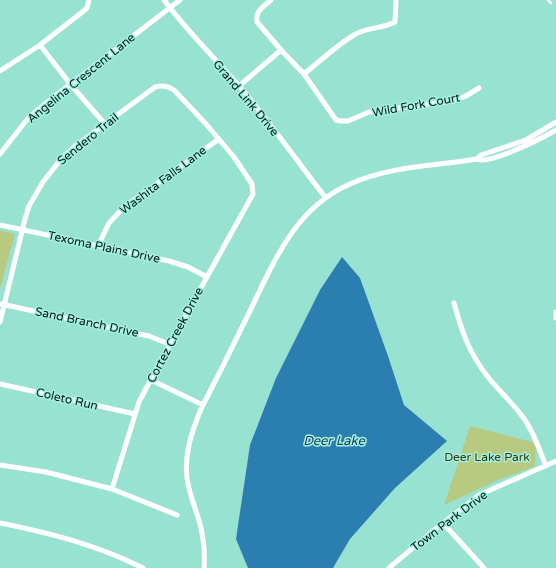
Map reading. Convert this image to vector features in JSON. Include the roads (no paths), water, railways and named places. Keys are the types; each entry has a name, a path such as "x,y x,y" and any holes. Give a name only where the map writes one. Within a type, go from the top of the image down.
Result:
{"street":[{"path":"0,71 40,45 81,13 87,8 89,0"},
{"name":"Grand Link Drive","path":"164,0 262,113 325,197"},
{"name":"Angelina Crescent Lane","path":"0,154 30,117 70,84 180,0"},
{"path":"271,0 258,11 256,16 257,22 304,74 354,35 395,22 396,0"},
{"path":"40,45 70,84 105,124"},
{"path":"239,86 281,50"},
{"name":"Wild Fork Court","path":"304,74 336,120 341,122 369,112 452,101 466,96 479,88"},
{"name":"Sendero Trail","path":"0,322 2,304 29,206 49,173 74,147 155,87 160,85 174,90 219,139"},
{"path":"204,568 205,555 201,527 193,505 187,478 188,446 203,405 286,240 305,216 325,197 350,184 392,170 477,158 481,155 526,140 556,122"},
{"path":"477,158 483,161 502,155 527,146 556,130"},
{"name":"Cortez Creek Drive","path":"112,489 139,402 169,344 253,194 253,188 250,180 219,139"},
{"name":"Washita Falls Lane","path":"98,246 109,223 124,206 219,139"},
{"name":"Texoma Plains Drive","path":"0,225 169,261 207,276"},
{"path":"454,303 463,335 474,358 488,377 523,416 546,466"},
{"name":"Sand Branch Drive","path":"2,304 149,336 169,344"},
{"path":"151,380 203,405"},
{"name":"Coleto Run","path":"0,384 135,414"},
{"name":"Town Park Drive","path":"389,568 479,495 556,461"},
{"path":"0,465 46,472 112,489 177,515"},
{"path":"0,523 69,539 114,554 143,568"},
{"path":"443,523 484,568"}],"lane":[{"path":"548,0 551,3"}],"water":[{"name":"Deer Lake","path":"342,257 360,278 404,405 447,441 395,488 350,539 333,568 248,568 236,539 250,445 276,378 320,290"}],"park label":[{"name":"Deer Lake Park","path":"487,457"}]}
